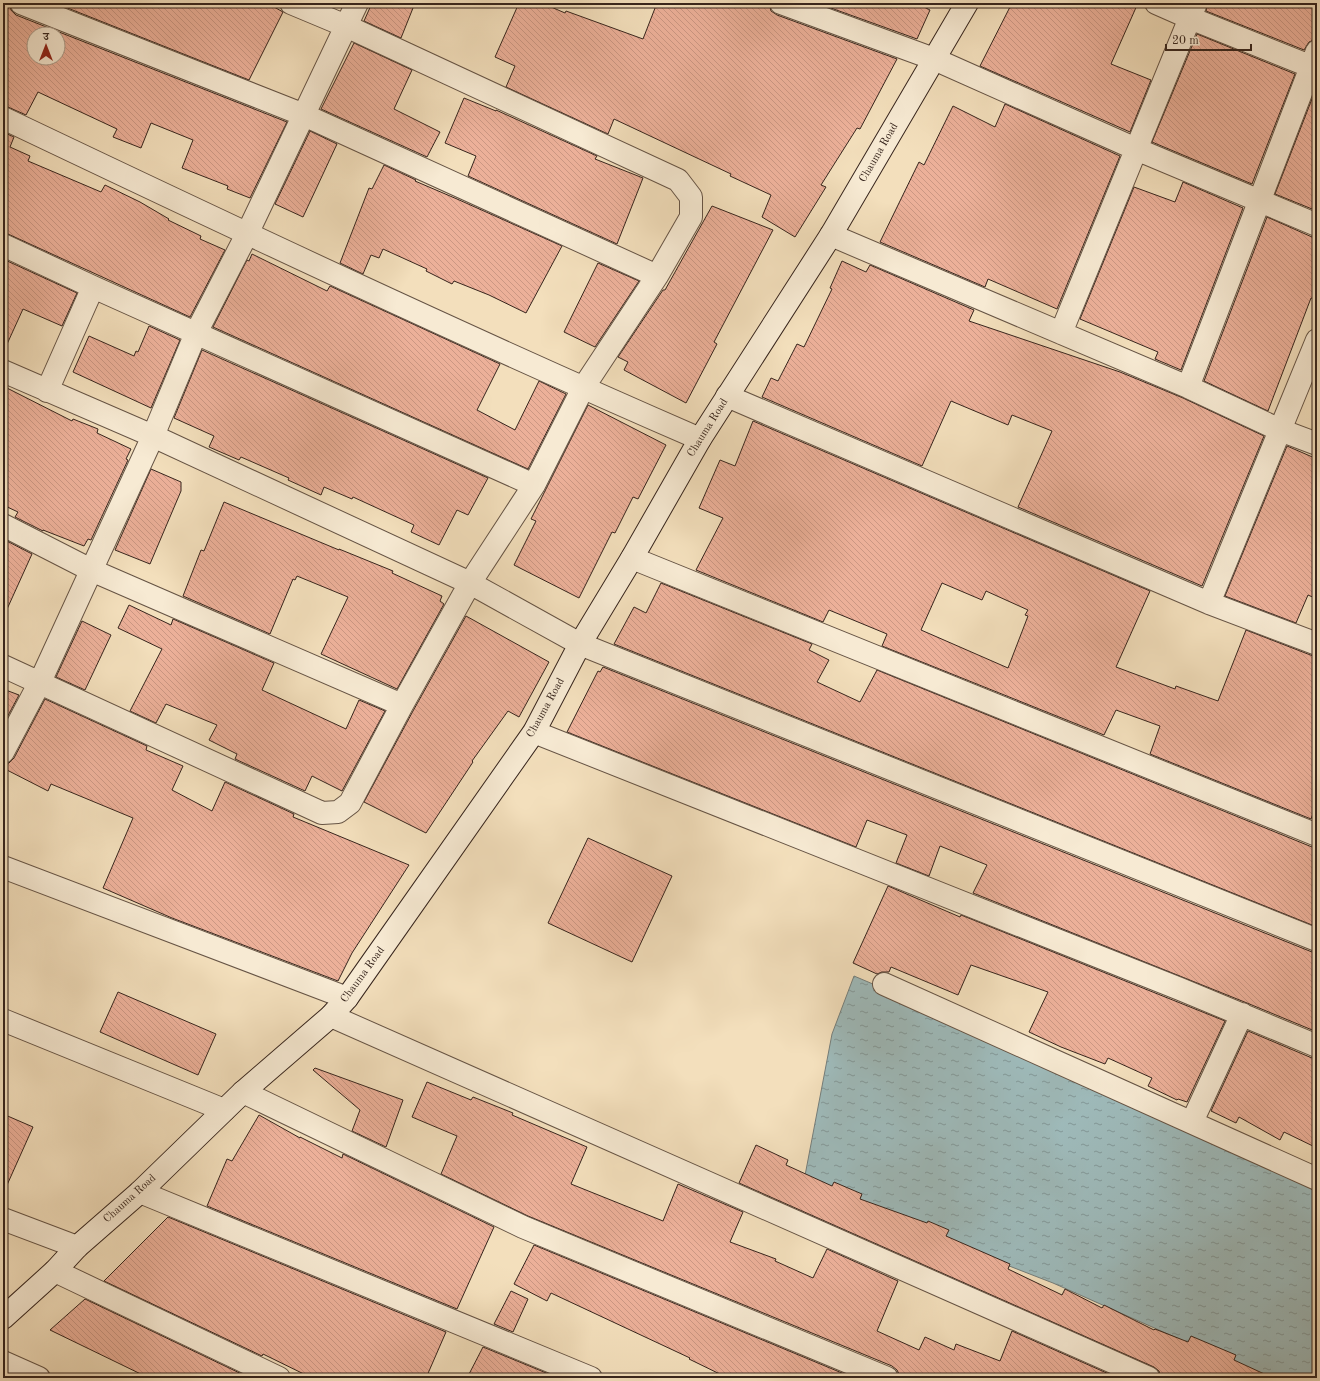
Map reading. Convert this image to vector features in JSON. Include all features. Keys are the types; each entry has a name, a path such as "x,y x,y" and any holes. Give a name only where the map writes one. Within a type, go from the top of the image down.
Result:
{"street":[{"path":"21,3 304,115 657,276"},
{"path":"3,666 322,813 338,812 350,803 402,705 470,583 534,485 583,388 657,276 691,217 691,197 678,180 346,26 292,3"},
{"path":"3,752 40,682 153,436 196,333 247,234 357,3"},
{"path":"780,3 934,59 1136,149 1317,226"},
{"name":"Chauma Road","path":"3,1318 55,1271 77,1247 140,1192 224,1110 331,1016 347,998 534,732 580,644 632,558 700,439 831,235 967,3"},
{"path":"1156,3 1193,11 1315,62 1259,201 1188,387"},
{"path":"1061,333 1193,11"},
{"path":"3,118 247,234 583,388 700,439"},
{"path":"831,235 1188,387 1280,430 1317,444"},
{"path":"3,245 93,287 534,485"},
{"path":"47,391 93,287"},
{"path":"1209,603 1317,340"},
{"path":"3,371 153,436 470,583 580,644 1317,940"},
{"path":"727,396 1209,603 1317,644"},
{"path":"3,525 91,570 402,705"},
{"path":"632,558 1317,836"},
{"path":"534,732 1242,1014 1317,1046"},
{"path":"3,867 347,998"},
{"path":"884,984 1317,1179"},
{"path":"1192,1122 1242,1014"},
{"path":"331,1016 1149,1378"},
{"path":"3,1020 224,1110"},
{"path":"244,1092 523,1227 887,1378"},
{"path":"140,1192 591,1378"},
{"path":"3,1219 77,1247"},
{"path":"55,1271 279,1378"},
{"path":"3,1362 40,1378"}],"water":[{"path":"854,976 1317,1172 1317,1378 1267,1378 1053,1283 803,1186 832,1034"}],"building":[{"path":"3,3 9,3 11,10 16,15 44,26 26,26 26,66 66,66 66,35 287,122 250,198 227,189 228,186 182,168 193,140 151,123 141,148 113,137 117,129 38,92 26,115 3,106"},
{"path":"55,3 267,3 283,12 249,80"},
{"path":"372,3 415,3 401,38 364,21"},
{"path":"519,3 542,3 565,13 566,11 643,39 657,3 769,3 771,11 777,15 897,59 860,129 857,128 821,185 826,187 795,237 762,217 771,195 730,176 731,174 614,119 608,134 506,87 515,66 495,57"},
{"path":"817,3 916,3 930,10 917,39"},
{"path":"1012,3 1138,3 1111,64 1151,80 1130,132 980,66"},
{"path":"1208,3 1317,3 1317,39 1309,42 1304,50 1206,11"},
{"path":"1197,34 1295,74 1252,184 1152,142"},
{"path":"354,43 412,70 394,109 440,132 427,157 321,109"},
{"path":"1317,86 1317,211 1275,194"},
{"path":"464,98 496,110 597,156 595,159 643,178 617,244 468,176 476,156 445,143"},
{"path":"1005,104 1120,156 1057,309 988,279 985,287 880,242 919,162 924,165 953,106 995,127"},
{"path":"310,131 337,144 303,217 275,204"},
{"path":"3,132 14,137 10,147 30,156 28,161 101,192 105,185 140,202 169,219 168,220 201,236 200,239 225,250 190,317 3,233"},
{"path":"384,165 416,180 415,181 562,246 526,313 489,295 454,281 452,284 426,271 427,269 383,249 379,258 371,255 363,274 340,263 369,188 372,189"},
{"path":"1183,182 1243,208 1181,370 1155,359 1158,352 1080,319 1134,187 1175,202"},
{"path":"712,206 773,230 714,342 717,344 686,403 624,370 628,362 618,357 663,290 665,290"},
{"path":"1267,217 1312,237 1317,237 1317,300 1311,298 1268,411 1204,381"},
{"path":"252,254 327,291 330,286 500,364 477,410 515,430 539,381 566,394 528,469 213,327 247,260 249,261"},
{"path":"3,259 77,293 62,326 23,309 3,353"},
{"path":"842,261 866,272 870,265 974,310 969,321 1120,372 1183,398 1264,436 1202,586 1018,507 1052,431 1012,415 1008,425 951,401 922,466 762,397 771,378 778,381 797,344 804,347 832,289 830,288"},
{"path":"598,263 639,281 595,347 564,332"},
{"path":"149,326 180,340 151,408 73,372 89,336 134,356 136,351 138,352"},
{"path":"202,350 488,478 468,515 457,510 439,545 411,532 414,525 353,497 352,499 324,487 321,495 288,480 289,478 241,457 239,460 209,447 214,436 174,418"},
{"path":"3,386 72,421 73,419 98,429 97,433 131,449 126,459 128,460 91,540 88,539 84,546 43,531 15,517 18,512 3,505"},
{"path":"588,405 666,445 638,499 633,497 615,533 612,532 579,598 514,565 536,521 531,519"},
{"path":"753,421 1150,591 1116,667 1175,689 1176,686 1218,701 1246,630 1313,656 1317,656 1317,802 1311,819 1150,754 1160,726 1116,710 1104,735 882,646 887,634 829,610 823,622 696,570 723,518 699,508 720,460 735,466","holes":["942,583 982,600 986,591 1028,610 1025,615 1028,616 1008,668 921,630"]},
{"path":"1287,446 1317,459 1317,599 1308,595 1296,623 1225,596"},
{"path":"151,469 181,482 181,491 150,564 115,550"},
{"path":"224,502 393,571 392,573 442,596 440,601 444,604 397,689 321,654 348,597 297,576 295,580 293,579 270,634 183,596 201,550 204,551"},
{"path":"5,540 32,554 3,618 3,544"},
{"path":"661,583 812,644 809,650 829,660 817,682 860,702 877,670 1312,847 1317,847 1317,927 614,644 634,607 646,613"},
{"path":"129,605 171,625 173,619 274,663 262,690 346,729 359,700 385,711 342,791 312,776 305,791 235,759 237,754 209,740 217,725 166,704 156,723 130,711 162,649 118,628"},
{"path":"466,616 549,662 519,717 508,711 472,761 473,762 426,833 364,802"},
{"path":"82,621 111,635 85,690 56,677"},
{"path":"603,667 1312,952 1317,952 1317,1032 973,893 987,865 940,846 929,876 896,863 907,835 867,820 856,847 567,732 598,671 600,672"},
{"path":"3,689 19,695 3,725"},
{"path":"45,699 147,746 146,750 183,766 172,790 212,811 225,782 294,814 293,817 409,865 352,953 338,981 172,918 103,888 133,818 51,784 48,791 3,768 3,764 9,763 14,758"},
{"path":"588,838 672,876 632,962 548,923"},
{"path":"888,886 960,917 961,915 1225,1021 1187,1102 1177,1100 1148,1086 1152,1078 1108,1058 1105,1064 1061,1047 1029,1032 1048,992 971,965 958,995 891,967 889,972 877,974 853,963"},
{"path":"118,992 216,1034 198,1075 100,1032"},
{"path":"1248,1031 1312,1058 1317,1058 1317,1148 1284,1132 1280,1140 1239,1117 1236,1123 1211,1111"},
{"path":"315,1068 403,1100 386,1147 352,1131 360,1110 313,1070"},
{"path":"427,1082 471,1100 473,1097 513,1113 512,1115 587,1147 571,1184 663,1221 678,1184 743,1212 730,1242 776,1259 775,1261 813,1278 827,1249 898,1281 877,1331 919,1350 925,1337 954,1350 956,1344 1000,1361 1012,1331 1118,1378 907,1378 899,1374 892,1366 528,1216 441,1174 457,1136 412,1117"},
{"path":"3,1114 33,1127 3,1194"},
{"path":"259,1115 300,1138 342,1158 343,1154 494,1227 457,1309 207,1206 227,1159 232,1161"},
{"path":"756,1145 788,1160 786,1165 832,1186 834,1182 862,1194 860,1199 927,1223 928,1221 949,1230 946,1236 1010,1264 1008,1269 1062,1295 1065,1289 1102,1308 1104,1305 1154,1330 1155,1329 1188,1342 1191,1336 1236,1355 1234,1360 1273,1378 1161,1378 1159,1371 1154,1367 739,1183"},
{"path":"168,1217 446,1332 426,1378 312,1378 104,1281"},
{"path":"534,1245 854,1378 728,1378 689,1359 690,1358 551,1293 547,1301 514,1284"},
{"path":"511,1291 528,1299 513,1332 494,1324"},
{"path":"85,1299 250,1378 149,1378 50,1330"},
{"path":"483,1347 556,1377 556,1378 467,1378"}]}
